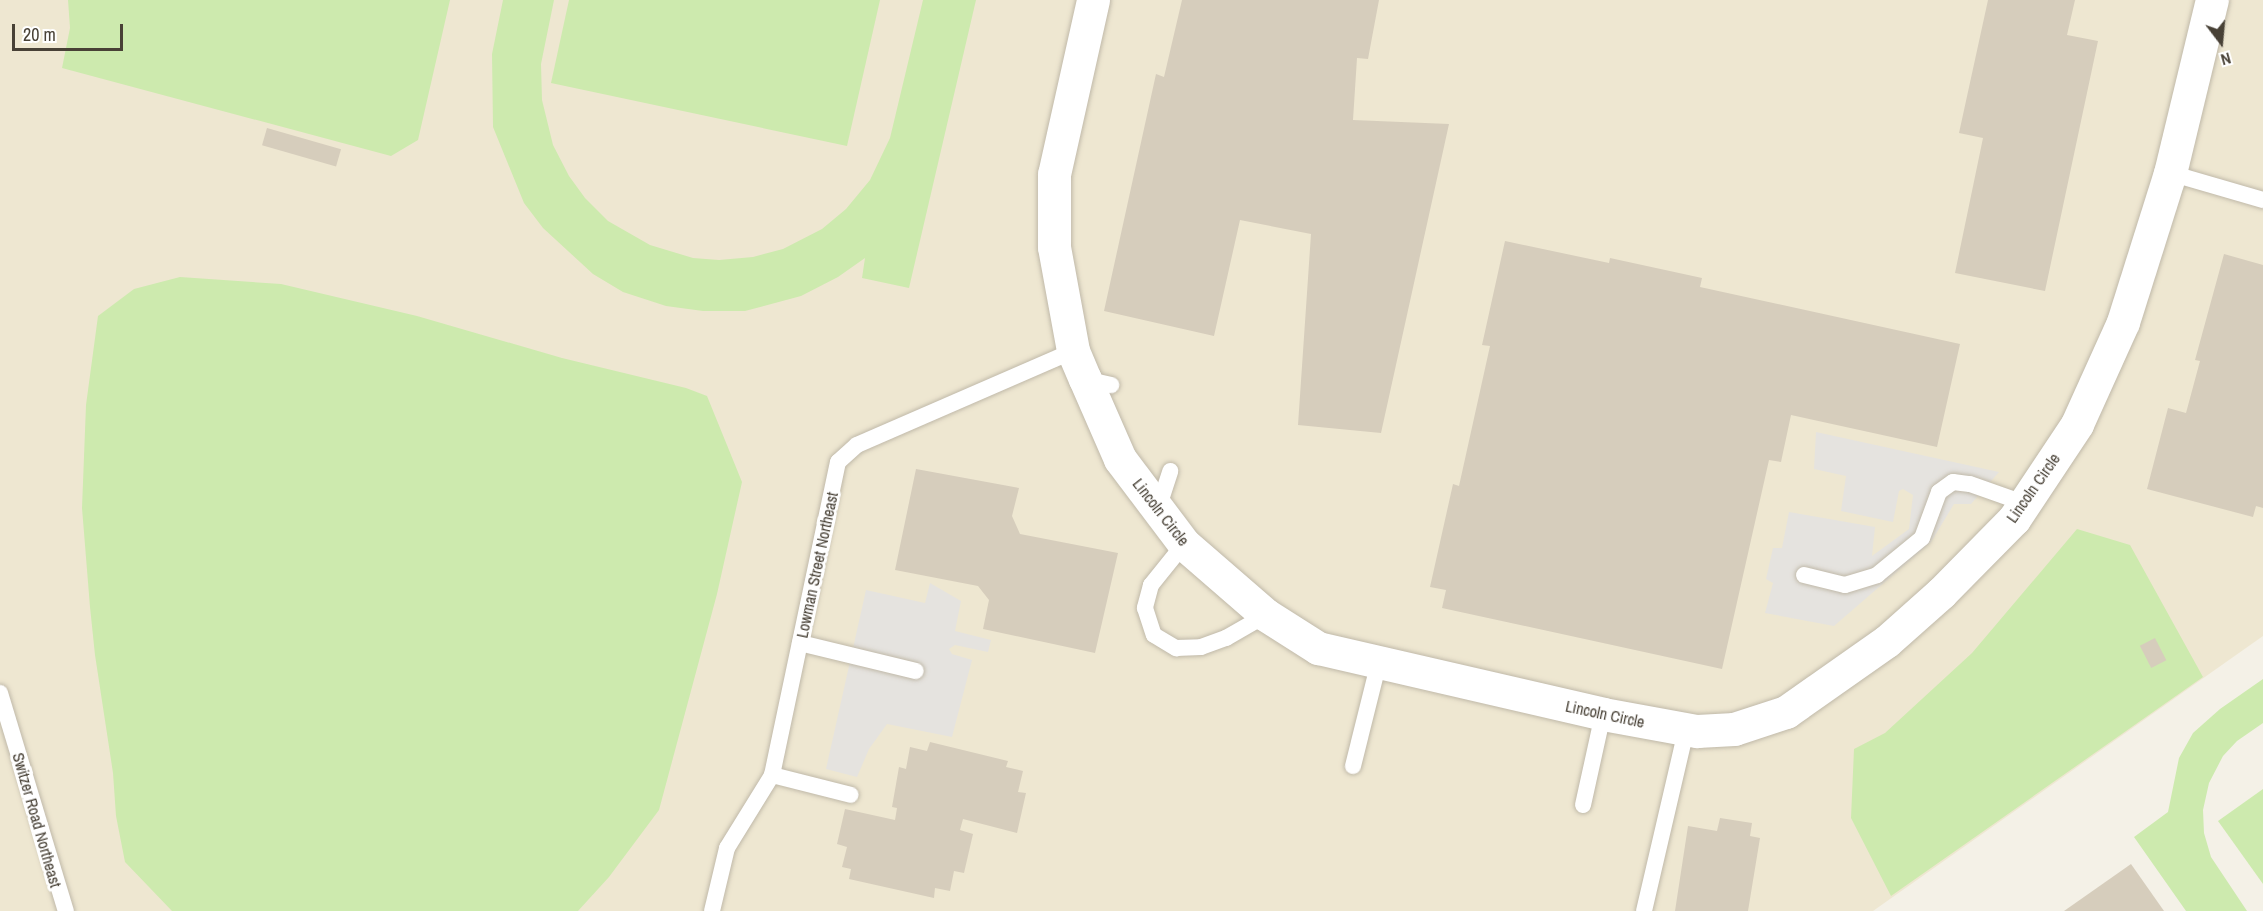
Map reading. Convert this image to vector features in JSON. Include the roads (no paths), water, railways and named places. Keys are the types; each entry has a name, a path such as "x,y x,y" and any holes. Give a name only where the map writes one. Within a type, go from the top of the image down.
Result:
{"street":[{"name":"Lincoln Circle","path":"1093,0 1054,174 1054,247 1090,372 1120,459 1184,544 1266,615 1318,648 1686,731 1734,729 1786,712 1887,641 1941,593 2014,519 2077,424 2123,322 2170,173 2212,0"}],"lane":[{"path":"2170,173 2263,200"},
{"name":"Lowman Street Northeast","path":"712,911 727,848 772,775 838,462 856,445 1090,372"},
{"path":"1158,509 1170,471"},
{"path":"1804,575 1845,585 1877,575 1922,538 1939,492 1953,482 1970,483 2024,503"},
{"path":"1184,544 1150,585 1144,608 1154,635 1176,648 1202,646 1226,638 1266,615"},
{"path":"800,643 916,671"},
{"path":"1353,766 1379,662"},
{"name":"Switzer Road Northeast","path":"0,693 66,911"},
{"path":"1583,805 1603,714"},
{"path":"1644,911 1686,731"},
{"path":"772,775 851,795"}]}
